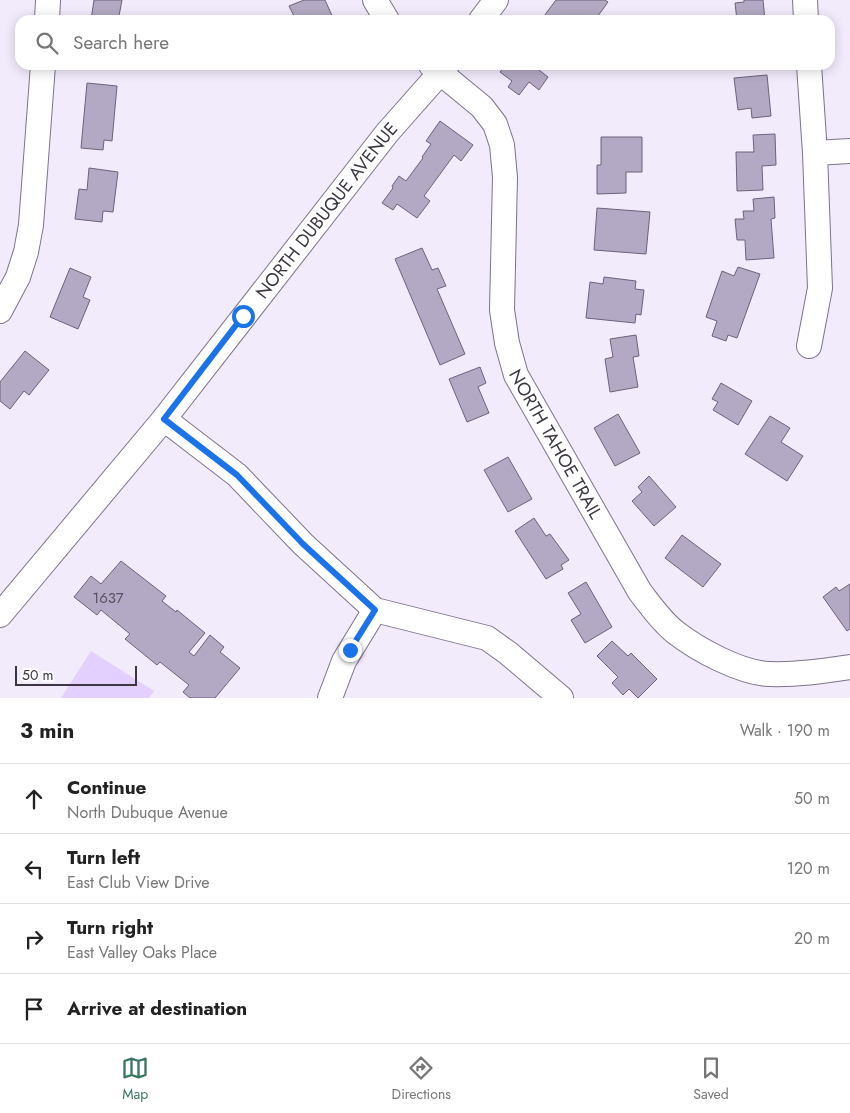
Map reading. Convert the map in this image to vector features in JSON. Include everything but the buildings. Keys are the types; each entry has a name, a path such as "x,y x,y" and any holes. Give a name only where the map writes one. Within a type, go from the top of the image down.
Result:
{"street":[{"path":"46,15 48,0"},
{"path":"375,0 383,15"},
{"path":"485,15 496,0"},
{"path":"805,0 806,15"},
{"path":"0,311 18,277 26,252 31,225 43,70"},
{"name":"NORTH DUBUQUE AVENUE","path":"0,615 164,419 438,70"},
{"name":"NORTH TAHOE TRAIL","path":"442,70 482,107 495,124 502,145 505,178 502,310 507,343 516,375 640,592 657,615 675,632 704,650 740,668 767,674 797,674 850,667"},
{"path":"808,346 820,288 815,153 809,70"},
{"path":"815,153 850,151"},
{"path":"164,419 237,475 303,544 375,610 487,638 508,652 561,698"},
{"path":"330,698 344,661 375,610"}],"shaded area":[{"path":"91,651 154,691 149,698 61,698"}],"route":[{"path":"243,316 164,419 237,475 303,544 375,610 350,650"}]}
